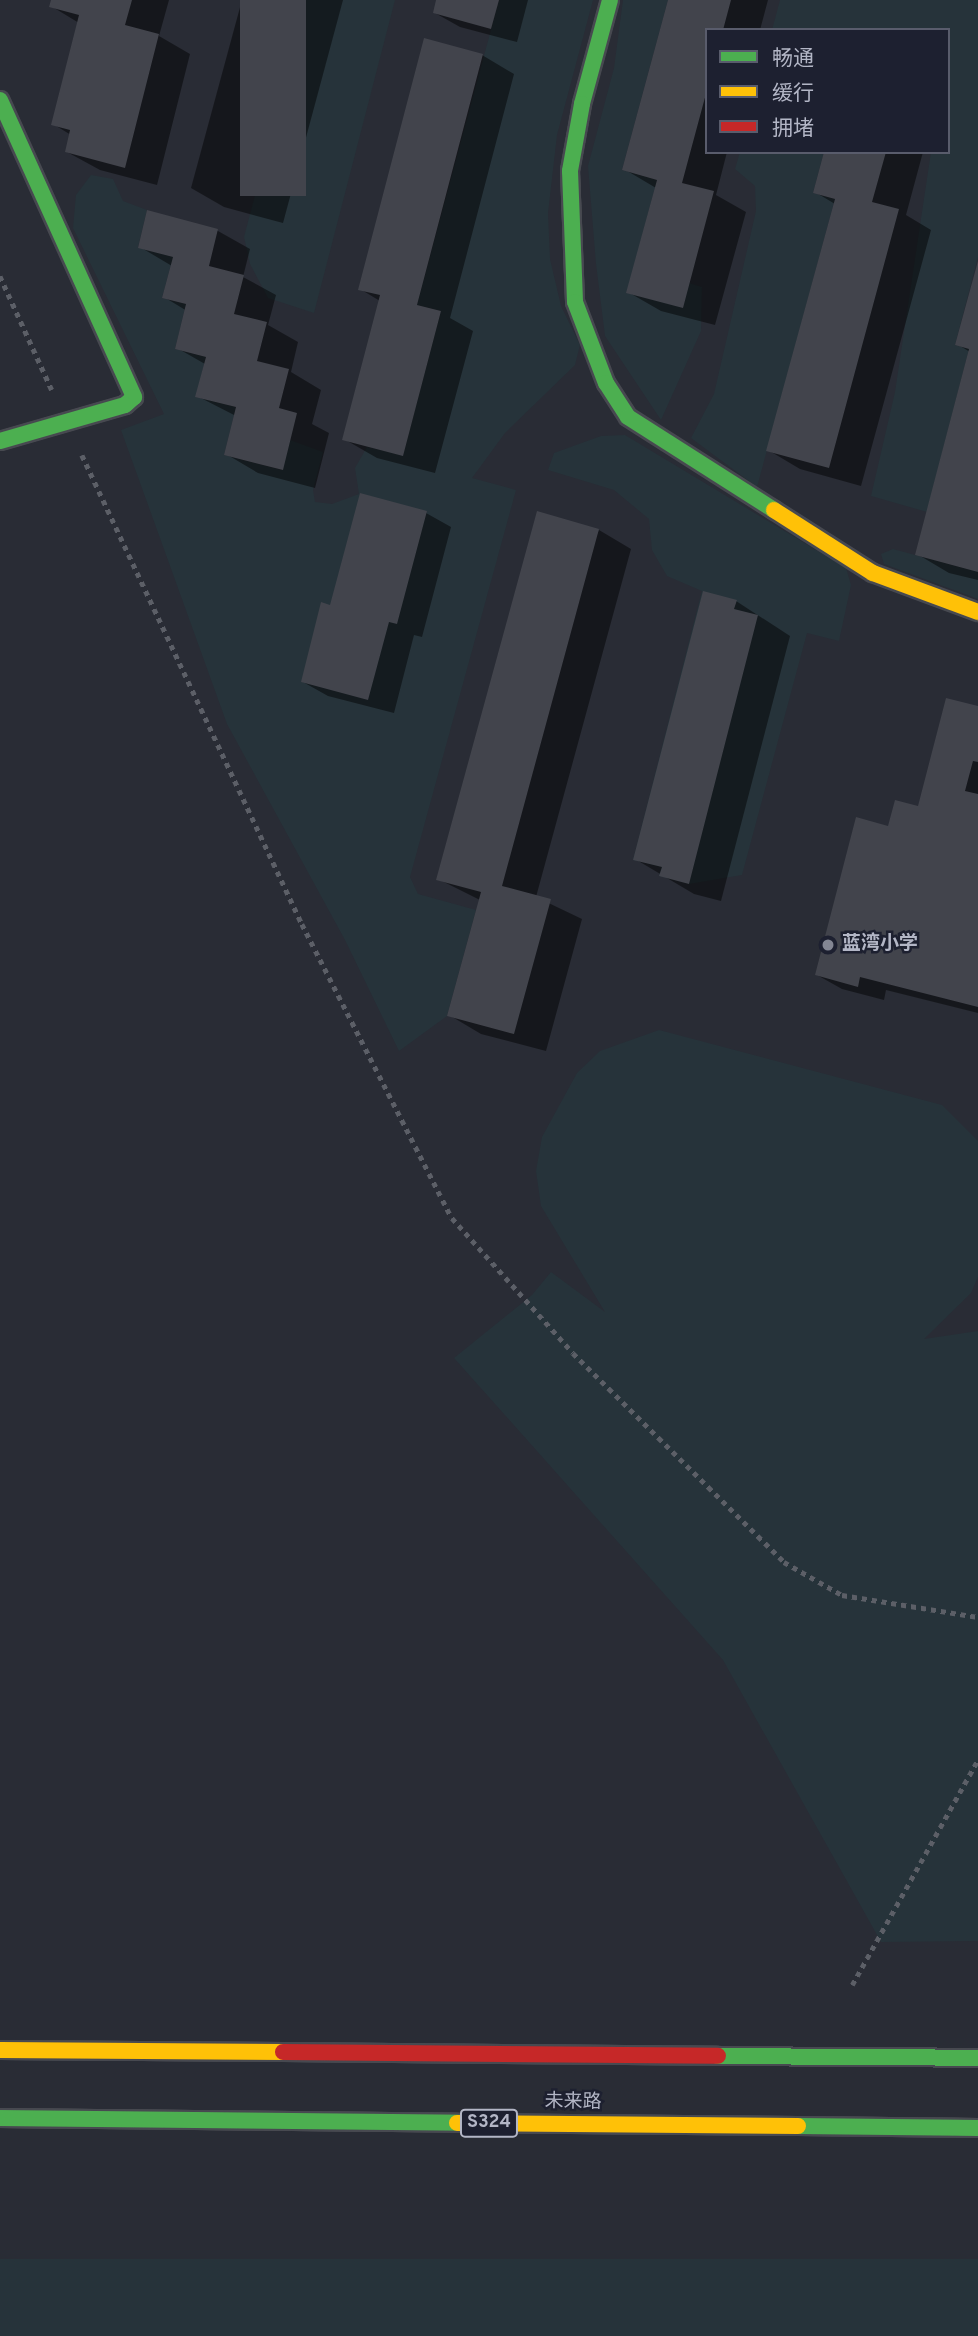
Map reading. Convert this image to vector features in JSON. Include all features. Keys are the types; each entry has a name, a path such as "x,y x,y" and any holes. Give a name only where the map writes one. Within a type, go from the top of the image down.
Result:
{"main road":[{"path":"610,0 582,104 570,171 575,302 606,383 628,417 873,573 978,612"},
{"path":"0,100 134,397 125,405 0,441"},
{"path":"0,2050 978,2058"},
{"name":"未来路","path":"0,2118 978,2128"}],"path":[{"path":"0,276 302,924 452,1218 572,1353 784,1562 842,1595 978,1617"},
{"path":"852,1985 978,1760"}],"shaded area":[{"path":"306,0 395,0 314,313 268,298 250,264 244,237"},
{"path":"499,0 593,0 557,135 548,213 550,259 561,306 580,345 575,365 505,433 472,478 516,490 410,877 418,894 476,910 447,1016 399,1051 345,940 227,724 121,430 164,414 73,228 76,195 91,175 113,179 123,201 147,210 138,247 173,257 162,298 186,304 175,349 206,357 196,397 236,407 224,455 282,470 290,440 323,452 313,490 315,502 332,504 359,494 355,468 367,447 403,455 441,311 417,305"},
{"path":"623,0 668,0 622,170 657,180 627,293 689,283 702,287 701,331 661,420 605,336 596,264 588,166 614,68"},
{"path":"780,0 978,0 978,257 955,345 969,349 927,512 871,496 895,392 931,154 950,154 950,28 773,28"},
{"path":"739,154 823,154 813,193 835,199 757,487 691,438 714,394 756,211 755,186 735,169"},
{"path":"625,435 846,568 851,585 839,641 807,633 742,875 689,884 659,876 661,867 633,860 702,591 667,576 652,550 649,519 614,490 548,470 554,453 601,436"},
{"path":"893,549 978,572 978,599 884,564 881,554"},
{"path":"659,1030 942,1105 978,1141 978,1277 971,1293 924,1339 978,1331 978,1941 881,1942 723,1660 454,1358 532,1295 551,1272 605,1312 541,1206 536,1171 542,1137 577,1073 600,1051"},
{"path":"0,2259 978,2259 978,2336 0,2336"}],"building":[{"path":"51,0 132,0 125,25 159,34 125,168 65,152 70,130 51,125 79,15 49,7"},
{"path":"240,0 306,0 306,196 240,196"},
{"path":"436,0 499,0 491,29 433,13"},
{"path":"668,0 731,0 724,28 705,28 705,97 682,183 714,191 683,308 626,293 657,180 622,170"},
{"path":"424,38 483,54 417,305 441,311 403,456 342,440 380,295 358,290"},
{"path":"823,154 885,154 872,202 899,209 829,468 766,451 835,199 813,193"},
{"path":"147,210 218,229 209,266 244,275 234,314 267,322 257,361 289,369 279,408 297,413 283,470 224,455 236,407 195,397 206,357 175,349 186,304 162,298 173,257 138,248"},
{"path":"978,261 978,572 915,555 969,349 955,345"},
{"path":"360,493 427,511 397,624 389,622 368,700 301,682 321,602 330,605"},
{"path":"537,511 599,529 502,886 551,899 514,1034 447,1016 481,892 436,880"},
{"path":"703,591 737,600 734,609 758,615 689,884 659,876 662,867 633,860"},
{"path":"946,698 978,706 978,762 973,761 965,791 978,794 978,1007 860,977 858,987 815,975 856,817 888,826 895,800 918,806"}],"traffic: fast":[{"path":"610,0 582,104 570,171 575,302 606,383 628,417 774,510"},
{"path":"0,100 134,397 125,405 0,441"},
{"path":"718,2056 978,2058"},
{"path":"0,2118 457,2123"},
{"path":"798,2126 978,2128"}],"traffic: slow":[{"path":"774,510 873,573 978,612"},
{"path":"0,2050 283,2052"},
{"path":"457,2123 798,2126"}],"traffic: jam":[{"path":"283,2052 718,2056"}],"place":[{"name":"蓝湾小学","path":"828,945"}]}
